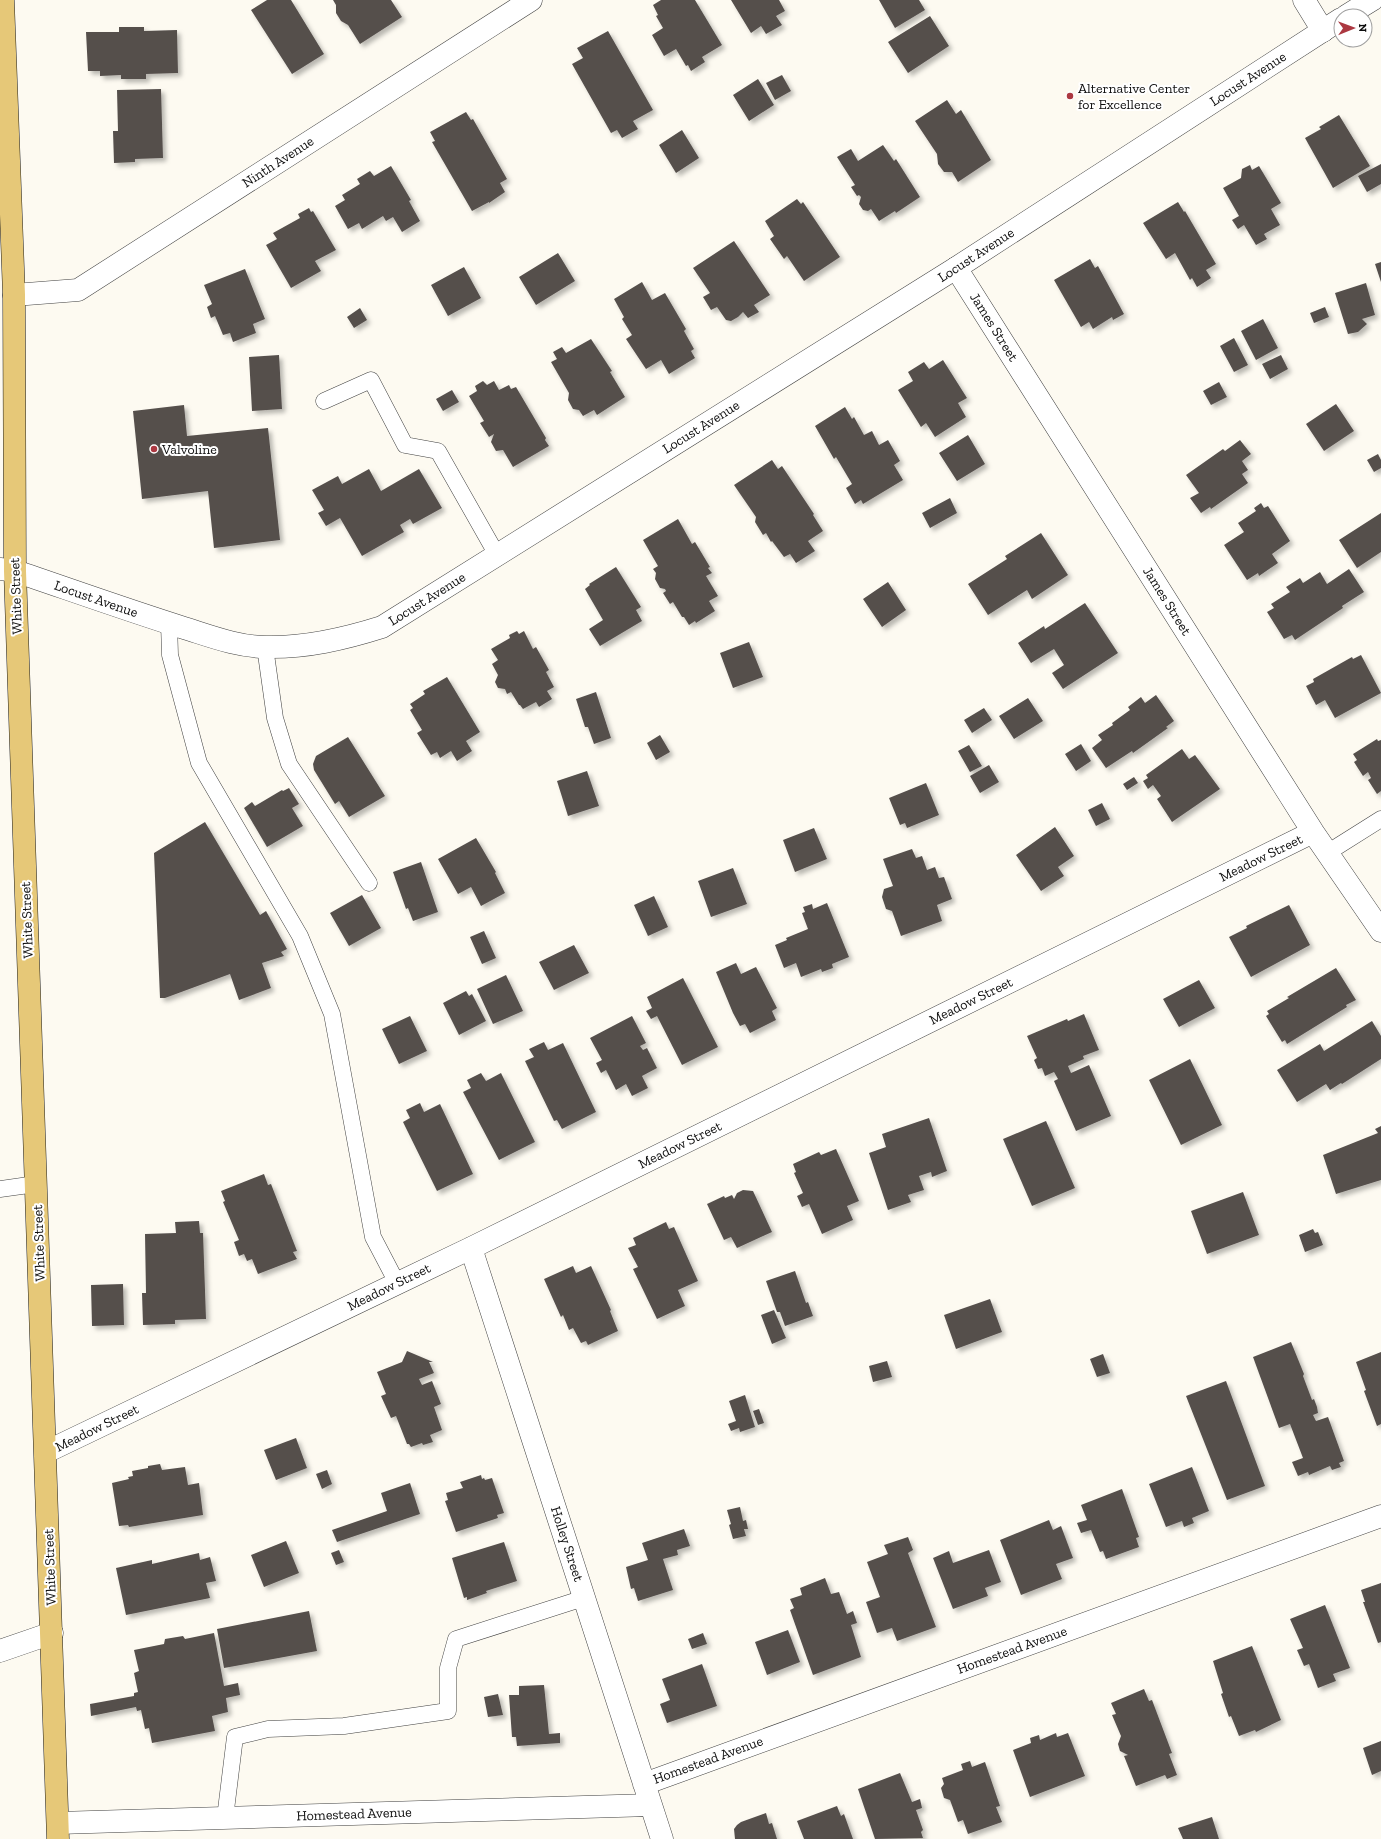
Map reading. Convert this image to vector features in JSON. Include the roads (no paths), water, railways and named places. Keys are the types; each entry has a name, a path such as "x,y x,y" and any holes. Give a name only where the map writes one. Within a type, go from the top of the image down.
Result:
{"main road":[{"name":"White Street","path":"3,0 3,110 14,295 7,570 36,1184 58,1831"}],"street":[{"name":"Ninth Avenue","path":"14,295 78,290 531,0"},
{"path":"1304,0 1332,25"},
{"path":"1359,8 1372,0"},
{"name":"Locust Avenue","path":"7,570 234,644 265,648 310,644 347,638 382,627 956,268 1332,25"},
{"name":"James Street","path":"956,268 1312,832 1381,931"},
{"name":"Meadow Street","path":"46,1452 472,1248 1312,832"},
{"name":"Holley Street","path":"472,1248 662,1839"},
{"name":"Homestead Avenue","path":"644,1784 1381,1516"},
{"path":"0,1651 52,1633"},
{"name":"Homestead Avenue","path":"58,1831 225,1818 651,1805"}],"lane":[{"path":"324,402 371,380 405,445 438,451 497,555"},
{"path":"169,623 170,655 199,764 300,936 332,1014 373,1237 398,1284"},
{"path":"265,648 275,718 289,764 369,883"},
{"path":"1327,853 1381,819"},
{"path":"0,1189 36,1184"},
{"path":"225,1818 235,1737 268,1729 344,1726 448,1711 448,1668 456,1639 584,1598"}],"place":[{"name":"Alternative Center for Excellence","path":"1070,96"},
{"name":"Valvoline","path":"154,449"}]}
